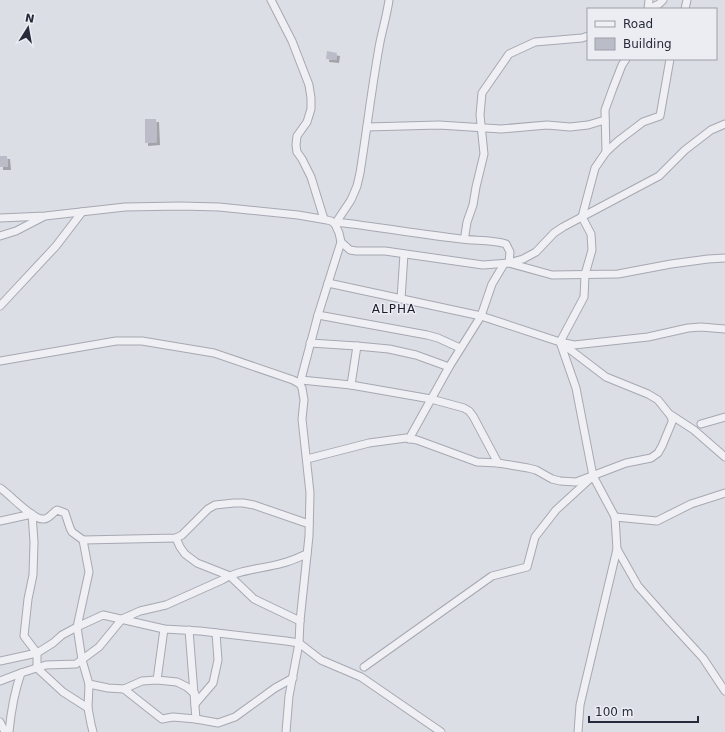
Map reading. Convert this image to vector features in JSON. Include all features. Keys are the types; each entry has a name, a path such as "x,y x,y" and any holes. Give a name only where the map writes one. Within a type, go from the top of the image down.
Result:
{"street":[{"path":"271,0 292,41 309,85 311,109 307,122 298,136 296,145 297,152 311,177 324,219"},
{"path":"335,223 351,200 357,186 379,47 387,16 389,0"},
{"path":"650,8 659,4 663,0"},
{"path":"465,235 467,222 474,205 476,187 484,154 480,115 482,93 509,54 535,42 587,36"},
{"path":"606,152 605,110 622,65 625,60"},
{"path":"578,732 580,705 617,549 616,517 594,476 576,388 560,342 584,297 586,273 592,250 591,234 582,217 595,168 606,152 618,141 643,122 660,116 670,60"},
{"path":"367,127 439,125 501,128 547,125 570,127 588,125 605,120"},
{"path":"341,242 350,250 356,251 374,250 483,265 507,264 523,259 536,252 554,233 563,227 659,176 686,150 711,130 725,124"},
{"path":"0,218 45,216 125,207 219,207 298,215 324,219 335,223 361,225 472,241 500,242 506,244 510,252 507,264 492,284 481,316 460,348 409,439"},
{"path":"0,306 56,246 82,212"},
{"path":"0,236 16,231 45,216"},
{"path":"286,732 289,696 300,643 300,621 309,524 310,493 302,418 304,400 300,382 310,343 341,242 335,223"},
{"path":"401,299 404,254"},
{"path":"507,264 552,275 586,273 618,274 671,264 725,258"},
{"path":"328,283 481,316 560,342 574,345 648,337 688,328 701,327 725,329"},
{"path":"318,316 427,335 438,338 460,348"},
{"path":"0,361 116,341 142,341 214,353 300,382 351,385 431,399 464,408 473,416 498,463"},
{"path":"306,459 369,443 406,438 417,440 477,462 498,463 528,468 536,470 552,480 576,482 626,463 651,458 658,453 672,419 658,400 648,394 606,377 560,342"},
{"path":"310,343 390,350 416,355 449,367"},
{"path":"351,385 357,346"},
{"path":"670,415 694,430 725,457"},
{"path":"701,424 725,417"},
{"path":"364,667 492,576 527,567 535,537 556,510 594,476"},
{"path":"0,488 36,518 42,520 46,519 57,510 65,513 72,532 84,540 176,538 182,535 208,509 215,505 228,503 254,505 309,524"},
{"path":"616,517 657,521 691,504 725,493"},
{"path":"0,521 32,514"},
{"path":"32,514 34,542 33,575 28,599 24,636 37,653 37,668 63,692 88,708"},
{"path":"176,538 185,554 197,563 230,576 254,599 300,621"},
{"path":"84,540 89,572 77,627 82,660 89,684 88,708 93,732"},
{"path":"617,549 638,586 703,658 725,691"},
{"path":"0,681 46,665 76,664 99,648 122,619 140,612 166,605 230,576 286,563 307,554"},
{"path":"0,660 37,653 53,643 62,635 103,615 164,629 189,630 300,643 321,660 361,677 442,732"},
{"path":"157,680 164,629"},
{"path":"189,630 196,719"},
{"path":"196,704 213,683 218,660 216,633"},
{"path":"9,732 14,693 21,673"},
{"path":"124,688 162,719 173,717 196,719 218,724 235,717 275,688 293,678"},
{"path":"89,684 108,688 124,688 142,681 157,680 177,682 187,687 194,694"},
{"path":"0,722 5,732"}],"building":[{"path":"327,51 337,53 336,60 326,59"},
{"path":"145,119 156,119 157,142 145,143"},
{"path":"0,156 7,156 8,167 0,167"}],"district":[{"name":"ALPHA","path":"394,309"}]}
